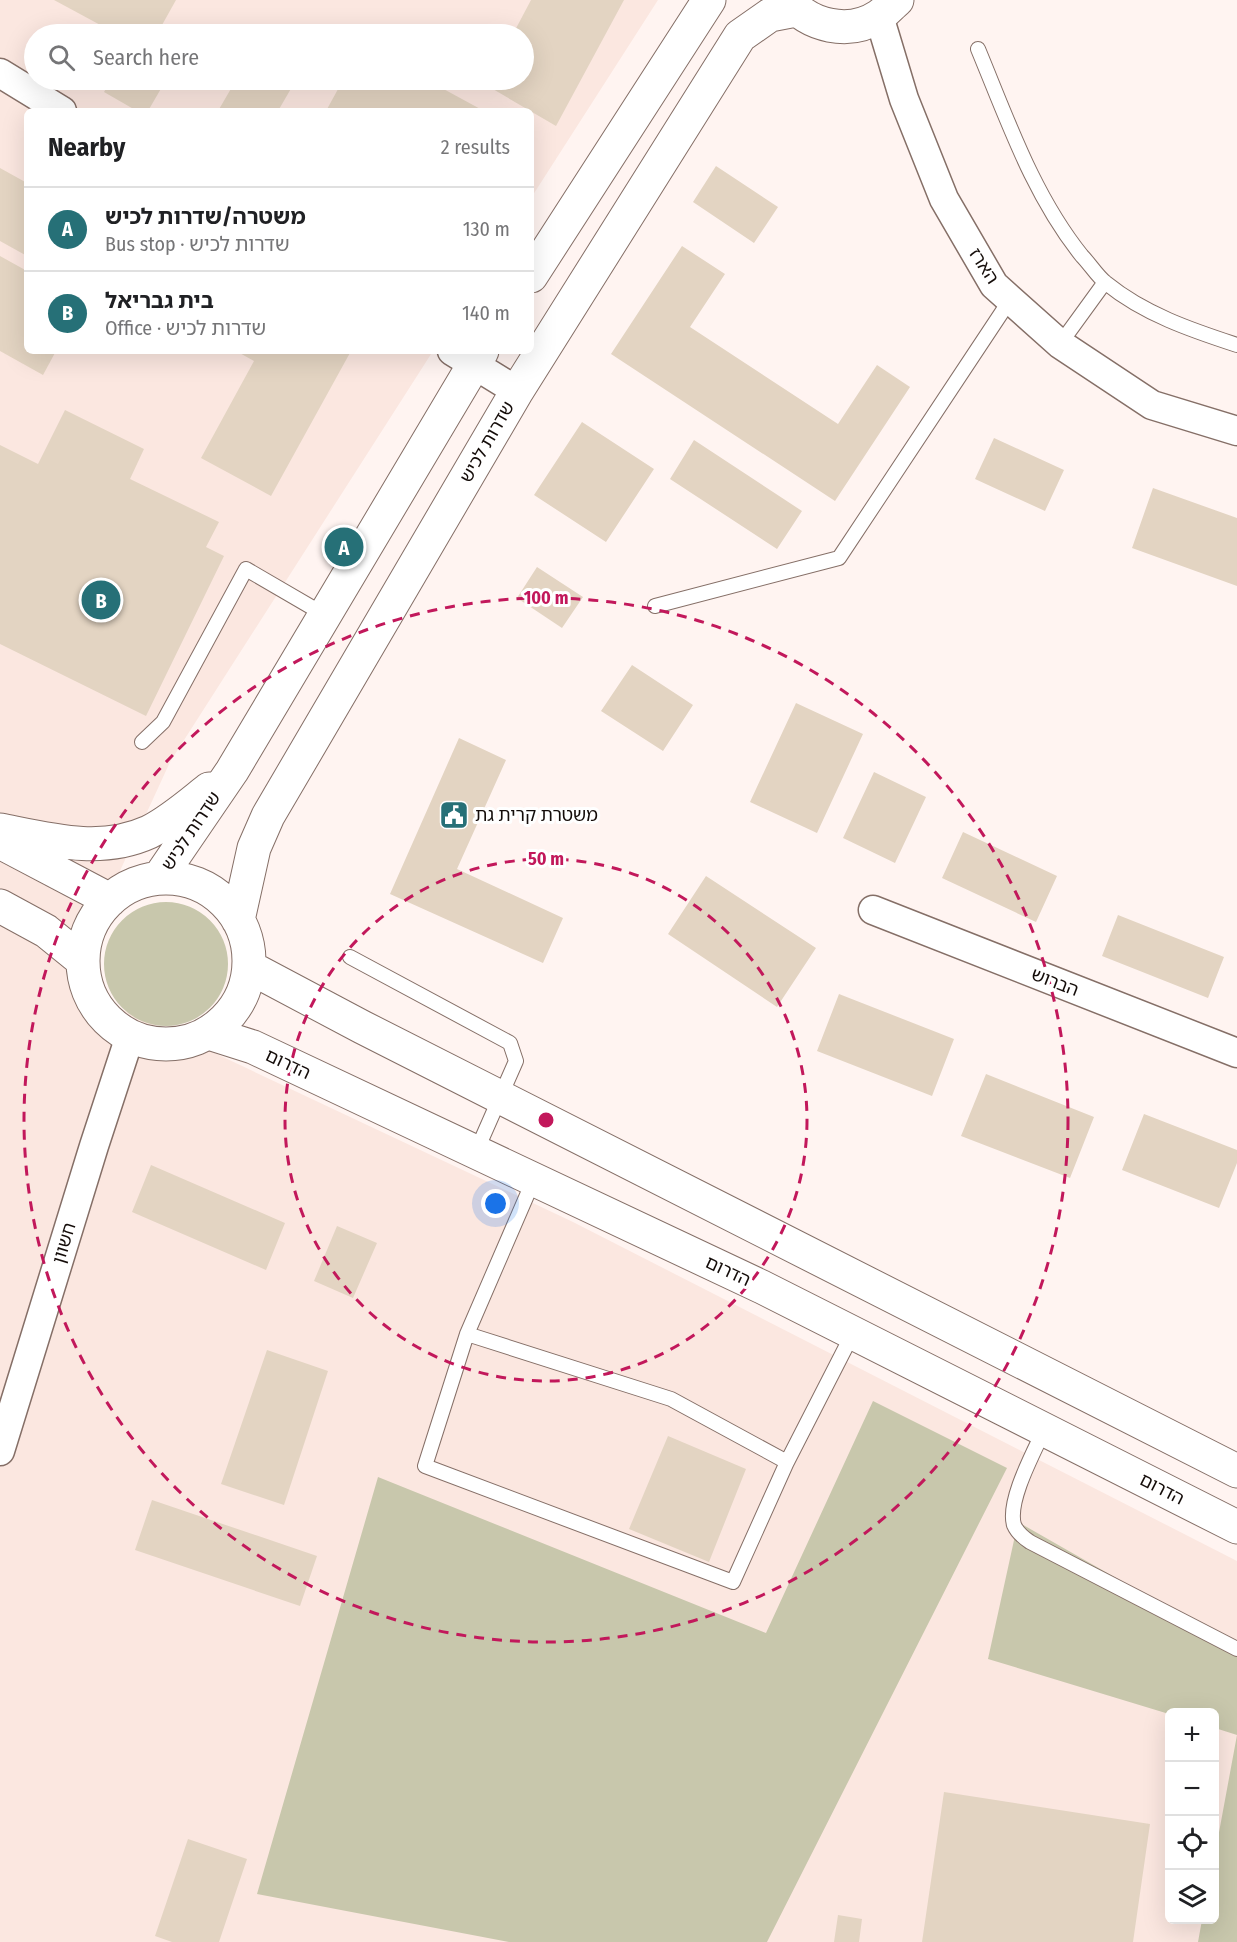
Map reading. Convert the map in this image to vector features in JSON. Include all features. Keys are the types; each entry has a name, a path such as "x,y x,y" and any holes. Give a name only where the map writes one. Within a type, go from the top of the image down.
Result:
{"main road":[{"path":"534,271 709,0"},
{"path":"792,5 815,21 836,27 859,25 888,8"},
{"name":"שדרות לכיש","path":"238,920 254,848 268,816 517,391 740,36 770,15 792,5"},
{"name":"שדרות לכיש","path":"159,879 232,771 325,615 469,355"},
{"path":"0,830 69,843 110,844 149,832 181,811 232,771"},
{"path":"0,843 110,900"},
{"path":"159,879 177,879 204,888 227,905 238,920 247,943 249,967 246,987 237,1005 225,1021 209,1034 183,1043 156,1044 130,1036 111,1023 96,1006 86,984 83,962 86,939 95,918 110,900 133,885 159,879"},
{"path":"0,906 46,931 83,962"},
{"path":"249,967 362,1027 1237,1471"},
{"name":"הדרום","path":"209,1034 253,1047 762,1287 1237,1527"}],"street":[{"name":"הארז","path":"888,8 904,99 944,199 994,285 1060,344 1152,405 1237,431"},
{"path":"0,73 24,88"},
{"path":"28,90 57,108"},
{"path":"469,355 517,391"},
{"name":"הברוש","path":"873,910 1237,1053"},
{"name":"חשוון","path":"0,1451 130,1036"}],"lane":[{"path":"978,50 1036,187 1065,235 1105,282 1138,304 1185,328 1237,345"},
{"path":"1060,344 1105,282"},
{"path":"655,606 839,558 1010,300"},
{"path":"142,742 163,722 246,569 325,615"},
{"path":"350,957 510,1043 516,1061 476,1152"},
{"path":"534,1179 467,1334 425,1466 733,1582 787,1462 853,1333"},
{"path":"467,1334 671,1399 787,1462"},
{"path":"1044,1430 1014,1503 1014,1524 1020,1534 1030,1542 1237,1649"}],"shaded area":[{"path":"0,0 658,0 534,193 534,108 24,108 24,354 431,354 170,762 68,984 573,1222 1237,1561 1237,1942 0,1942"}],"green space":[{"path":"166,902 190,907 210,920 223,940 228,964 223,988 210,1008 190,1021 166,1026 142,1021 122,1008 109,988 104,964 109,940 122,920 142,907"},
{"path":"873,1401 1007,1468 767,1942 509,1942 257,1894 378,1477 766,1633"},
{"path":"1018,1522 1237,1647 1237,1735 1219,1729 1219,1708 1165,1708 1165,1713 988,1659"},
{"path":"1237,1735 1237,1942 1198,1942 1201,1924 1219,1924 1219,1832"}],"building":[{"path":"54,0 176,0 163,24 98,24"},
{"path":"531,0 624,0 556,126 534,113 534,108 525,108 495,90 534,90 534,24 518,24"},
{"path":"105,90 160,90 150,108 132,108 104,92"},
{"path":"230,90 290,90 280,108 220,108"},
{"path":"338,90 445,90 478,108 328,108"},
{"path":"716,166 778,207 754,243 693,202"},
{"path":"0,168 24,181 24,254 0,241"},
{"path":"682,246 725,274 690,327 838,424 877,365 910,387 835,501 611,354"},
{"path":"0,256 24,269 24,354 54,354 43,375 0,351"},
{"path":"241,354 349,354 271,496 201,458 254,361"},
{"path":"65,410 144,449 130,479 219,522 206,547 224,556 146,716 0,644 0,445 38,464"},
{"path":"582,422 654,469 606,542 534,495"},
{"path":"994,438 1064,470 1045,511 975,479"},
{"path":"694,440 802,511 777,549 670,479"},
{"path":"1153,488 1237,518 1237,586 1132,548"},
{"path":"537,567 583,597 562,628 517,598"},
{"path":"632,665 693,705 663,751 601,711"},
{"path":"796,703 863,734 817,833 750,802"},
{"name":"משטרת קרית גת","path":"459,738 506,760 457,869 563,918 543,963 390,894"},
{"path":"874,772 926,797 895,863 843,838"},
{"path":"963,832 1057,876 1036,922 942,878"},
{"path":"706,876 816,948 777,1007 668,934"},
{"path":"1118,915 1224,957 1208,998 1102,956"},
{"path":"839,994 954,1039 932,1096 817,1051"},
{"path":"986,1074 1094,1117 1070,1178 961,1136"},
{"path":"1144,1114 1237,1150 1237,1163 1219,1208 1122,1170"},
{"path":"151,1165 285,1223 266,1270 132,1212"},
{"path":"337,1226 377,1243 353,1298 314,1281"},
{"path":"267,1350 328,1371 284,1505 221,1484"},
{"path":"668,1436 746,1469 709,1562 629,1529"},
{"path":"152,1500 317,1556 300,1606 135,1550"},
{"path":"944,1792 1150,1824 1133,1942 922,1942"},
{"path":"188,1839 247,1859 219,1942 172,1942 155,1936"},
{"path":"838,1915 862,1919 859,1942 834,1942"}],"place":[{"name":"משטרה/שדרות לכיש","path":"344,547"},
{"name":"בית גבריאל","path":"101,600"},
{"name":"משטרת קרית גת","path":"454,815"}]}
